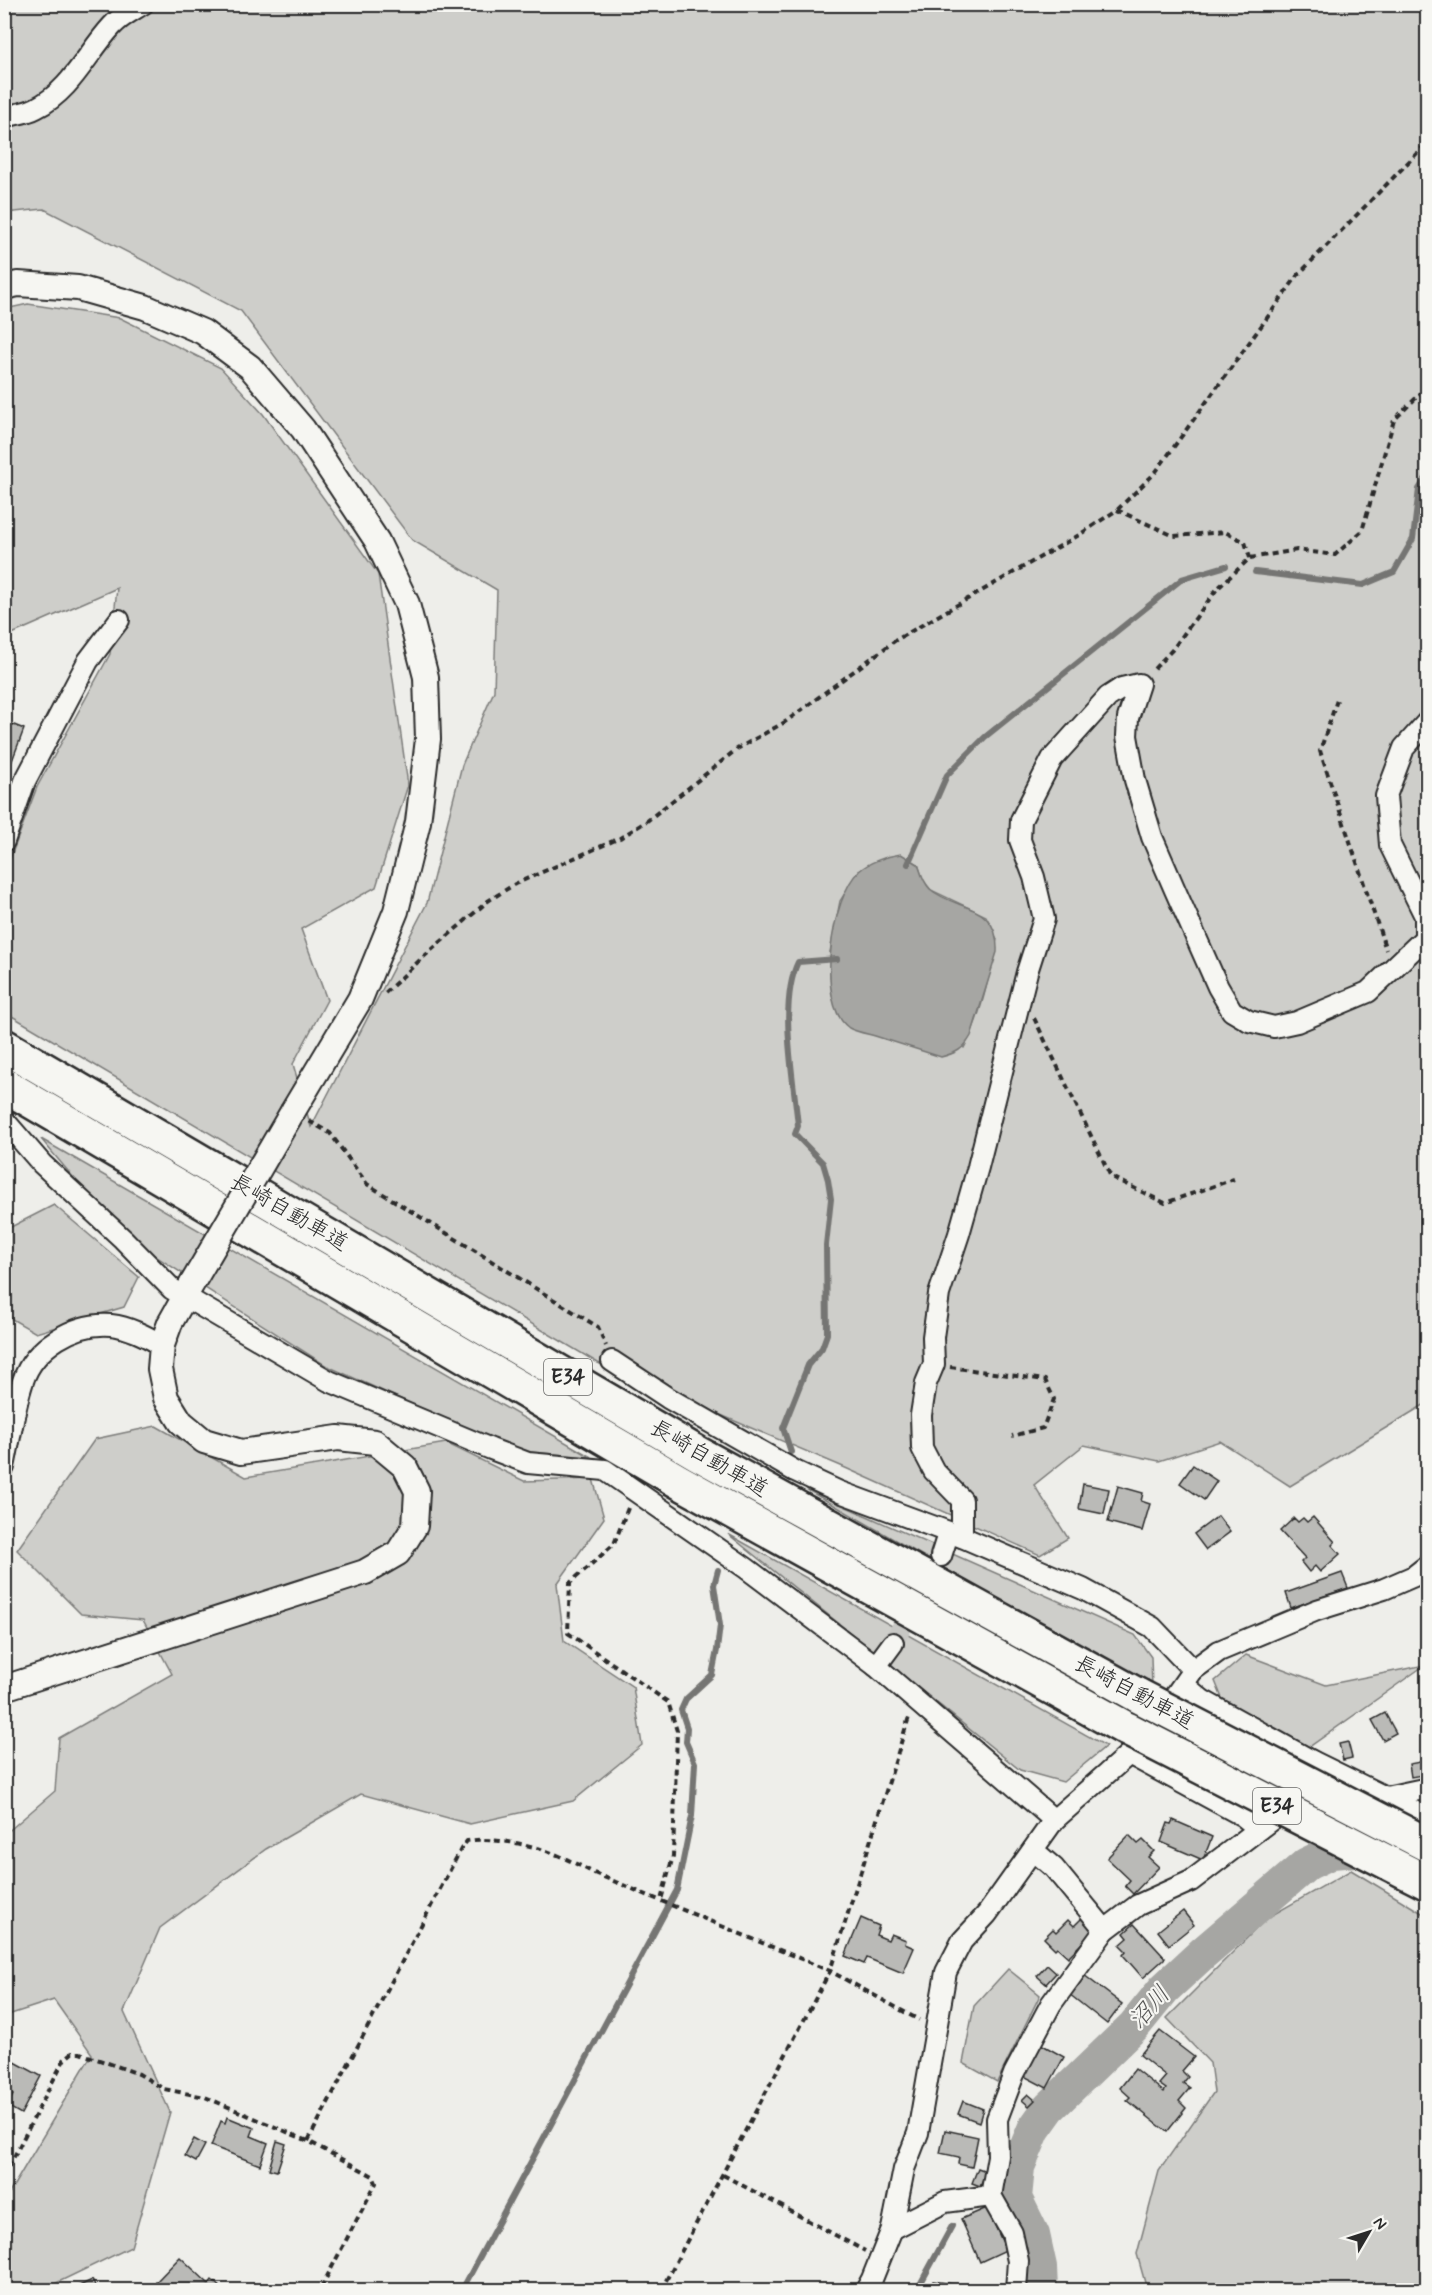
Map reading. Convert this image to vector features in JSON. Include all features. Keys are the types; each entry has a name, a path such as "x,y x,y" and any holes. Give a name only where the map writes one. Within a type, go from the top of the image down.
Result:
{"highway":[{"name":"長崎自動車道","path":"4,1046 697,1453 1139,1696 1428,1845"},
{"name":"長崎自動車道","path":"4,1085 680,1482 1128,1741 1428,1883"}],"street":[{"path":"4,117 35,109 53,98 73,77 112,26 122,16 143,4"},
{"path":"4,287 18,284 78,288 145,307 203,333 250,367 303,429 376,541 407,604 426,677 428,739 418,822 396,911 360,999 170,1323 162,1345 160,1369 166,1398 181,1422 204,1441 241,1452 338,1438 375,1442 405,1467 417,1491 415,1526 398,1553 365,1572 4,1688"},
{"path":"4,841 25,781 88,661 119,620"},
{"path":"1139,684 1128,718 1127,736 1135,780 1152,837 1218,987 1232,1011 1249,1021 1274,1027 1297,1022 1368,992 1425,938 1425,916 1390,845 1386,796 1404,748 1428,722"},
{"path":"942,1556 955,1535 962,1500 934,1471 922,1448 921,1415 926,1383 934,1364 933,1337 939,1294 978,1167 1022,993 1044,919 1034,877 1020,840 1021,820 1052,759 1108,697 1122,688 1139,684"},
{"path":"4,1120 42,1164 123,1239 172,1289 189,1289 329,1381 528,1463 605,1470 746,1568 876,1666 1054,1820"},
{"path":"4,1467 23,1380 36,1356 55,1340 78,1329 110,1325 137,1332 162,1345"},
{"path":"612,1361 668,1398 795,1471 840,1492 955,1535 1083,1589 1152,1627 1202,1700 1312,1761 1428,1818"},
{"path":"866,2290 892,2229 904,2169 918,2133 945,1972 962,1941 987,1914 1054,1820 1188,1678 1220,1651 1243,1639 1317,1610 1384,1589 1414,1576 1428,1565"},
{"path":"876,1666 893,1643"},
{"path":"1128,1741 1259,1829"},
{"path":"1016,2290 1017,2261 1012,2233 991,2196 998,2156 997,2119 1014,2074 1050,2004 1105,1930 1138,1905 1191,1881 1275,1817 1312,1761"},
{"path":"1386,1797 1428,1788"},
{"path":"1033,1850 1054,1868 1105,1930"},
{"path":"892,2229 945,2202 991,2196"}],"path":[{"path":"360,999 378,1000 420,960 488,902 514,884 620,838 647,821 737,749 785,722 896,640 1079,536 1117,510 1155,473 1298,275 1428,142"},
{"path":"1139,684 1172,650 1216,589 1250,558 1297,549 1335,555 1362,531 1394,420 1428,386"},
{"path":"1117,510 1174,537 1225,532 1245,542 1250,558"},
{"path":"1337,700 1320,750 1393,970"},
{"path":"1022,993 1111,1177 1165,1203 1234,1179"},
{"path":"293,1111 330,1133 367,1184 598,1327 612,1361"},
{"path":"934,1364 1046,1380 1054,1399 1043,1428 1012,1436"},
{"path":"634,1490 614,1544 570,1583 568,1633 668,1702 677,1731 673,1856 661,1900"},
{"path":"662,2290 830,1971 914,1699"},
{"path":"308,2140 467,1841 476,1839 527,1844 558,1854 594,1873 830,1971 935,2029"},
{"path":"4,2176 61,2066 72,2053 139,2074 164,2089 206,2097 308,2140 373,2176 376,2183 320,2290"},
{"path":"723,2175 880,2259"}],"shaded area":[{"path":"5,5 1427,5 1427,1403 1290,1486 1220,1441 1159,1461 1084,1445 1034,1485 1068,1538 1040,1555 841,1466 598,1363 5,1012 4,875 37,787 110,654 117,588 5,637 5,309 28,304 120,318 221,368 263,414 378,574 408,785 376,887 301,929 327,1000 293,1064 311,1127 427,903 462,765 494,691 497,590 412,540 241,311 44,209 5,213","holes":["912,860 918,864 923,880 931,890 986,916 997,939 980,1009 964,1048 831,959 830,952 840,901 859,871"]},
{"path":"901,854 918,864 930,889 984,916 991,924 996,936 997,952 971,1036 959,1050 941,1057 849,1028 839,1015 832,997 831,950 841,903 849,884 859,871 868,865"},
{"path":"41,1139 591,1457 516,1451 325,1365 121,1234"},
{"path":"54,1205 139,1277 124,1307 36,1333 5,1315 5,1230"},
{"path":"156,1426 246,1477 446,1443 524,1481 593,1479 604,1518 557,1584 564,1641 633,1687 642,1745 573,1801 470,1824 361,1794 266,1849 160,1928 124,2012 170,2112 131,2247 42,2290 5,2290 5,2200 92,2054 54,2000 5,2016 4,1835 55,1791 59,1738 172,1674 143,1620 81,1614 17,1550 95,1439"},
{"path":"806,1489 1135,1635 1151,1657 1152,1687"},
{"path":"728,1534 1106,1746 1063,1782 1020,1770"},
{"path":"1246,1655 1326,1685 1425,1665 1309,1747 1224,1703 1215,1681"},
{"path":"1351,1870 1427,1916 1427,2290 1147,2290 1137,2254 1159,2171 1214,2092 1210,2063 1167,2018 1267,1918"},
{"path":"1008,1969 1040,1995 997,2082 963,2063 974,2006"}],"building":[{"path":"4,721 24,729 7,774 4,773"},
{"path":"1193,1465 1217,1481 1204,1500 1180,1483"},
{"path":"1083,1484 1109,1489 1104,1514 1079,1509"},
{"path":"1118,1486 1143,1493 1141,1501 1150,1504 1142,1531 1108,1522"},
{"path":"1218,1516 1230,1532 1206,1550 1194,1534"},
{"path":"1313,1517 1335,1542 1332,1545 1340,1554 1320,1572 1315,1566 1309,1572 1301,1562 1305,1558 1280,1531 1294,1518 1298,1522 1303,1518 1307,1522"},
{"path":"1342,1573 1348,1588 1291,1608 1286,1593"},
{"path":"1428,1708 1428,1725 1424,1722 1427,1719 1422,1714"},
{"path":"1385,1713 1396,1733 1383,1740 1372,1720"},
{"path":"1348,1742 1352,1758 1343,1760 1339,1744"},
{"path":"1425,1761 1428,1774 1411,1777 1409,1764"},
{"path":"1173,1820 1212,1837 1203,1860 1161,1842 1168,1823 1171,1824"},
{"path":"1129,1835 1138,1844 1143,1840 1154,1851 1148,1857 1159,1867 1133,1894 1125,1886 1130,1880 1107,1858"},
{"path":"1183,1911 1194,1925 1169,1945 1158,1931"},
{"path":"861,1918 879,1926 876,1935 888,1940 891,1934 906,1940 905,1944 914,1948 903,1973 867,1958 864,1964 845,1956"},
{"path":"1082,1918 1094,1931 1068,1957 1044,1938 1053,1929 1056,1932 1068,1920 1074,1926"},
{"path":"1134,1924 1165,1958 1143,1978 1123,1955 1126,1951 1120,1945 1128,1938 1124,1933"},
{"path":"1047,1965 1056,1973 1046,1984 1037,1976"},
{"path":"1084,1975 1122,2004 1107,2024 1069,1994"},
{"path":"1160,2031 1194,2057 1182,2071 1188,2077 1183,2083 1190,2088 1179,2101 1186,2108 1167,2132 1127,2100 1130,2097 1120,2088 1135,2069 1164,2092 1166,2089 1159,2084 1166,2076 1140,2055"},
{"path":"1039,2043 1064,2057 1047,2088 1022,2075"},
{"path":"4,2056 41,2076 21,2114 7,2106 13,2095 4,2090"},
{"path":"1028,2094 1035,2100 1029,2106 1022,2100"},
{"path":"963,2101 983,2109 979,2122 958,2114"},
{"path":"227,2117 254,2128 251,2136 268,2143 260,2165 211,2146 221,2121 225,2123"},
{"path":"945,2130 978,2137 972,2167 958,2164 959,2157 940,2153"},
{"path":"194,2139 205,2145 196,2162 185,2156"},
{"path":"277,2141 286,2144 277,2171 269,2169"},
{"path":"978,2168 986,2171 980,2186 972,2183"},
{"path":"987,2208 1006,2250 980,2262 961,2219"},
{"path":"180,2257 209,2284 212,2280 223,2290 165,2290 156,2282"},
{"path":"92,2280 97,2290 71,2290"},
{"path":"933,2281 973,2287 972,2290 932,2290"}],"waterway":[{"path":"1255,572 1363,585 1394,572 1413,539 1419,489 1428,475"},
{"path":"908,864 947,775 985,737 1182,579 1226,566"},
{"path":"791,1452 783,1428 808,1365 822,1348 827,1334 826,1245 831,1199 823,1163 795,1134 798,1126 789,1042 789,998 798,962 837,959"},
{"path":"462,2290 677,1890 692,1816 695,1763 686,1742 687,1728 681,1710 686,1699 712,1675 720,1625 714,1585 718,1570"},
{"name":"沼川","path":"1041,2290 1040,2267 1033,2235 1015,2198 1018,2167 1034,2129 1049,2108 1134,2026 1164,1989 1307,1864 1332,1852 1355,1850 1377,1853"},
{"path":"917,2290 952,2226"}],"tunnel":[{"path":"893,1643 933,1571"}]}
